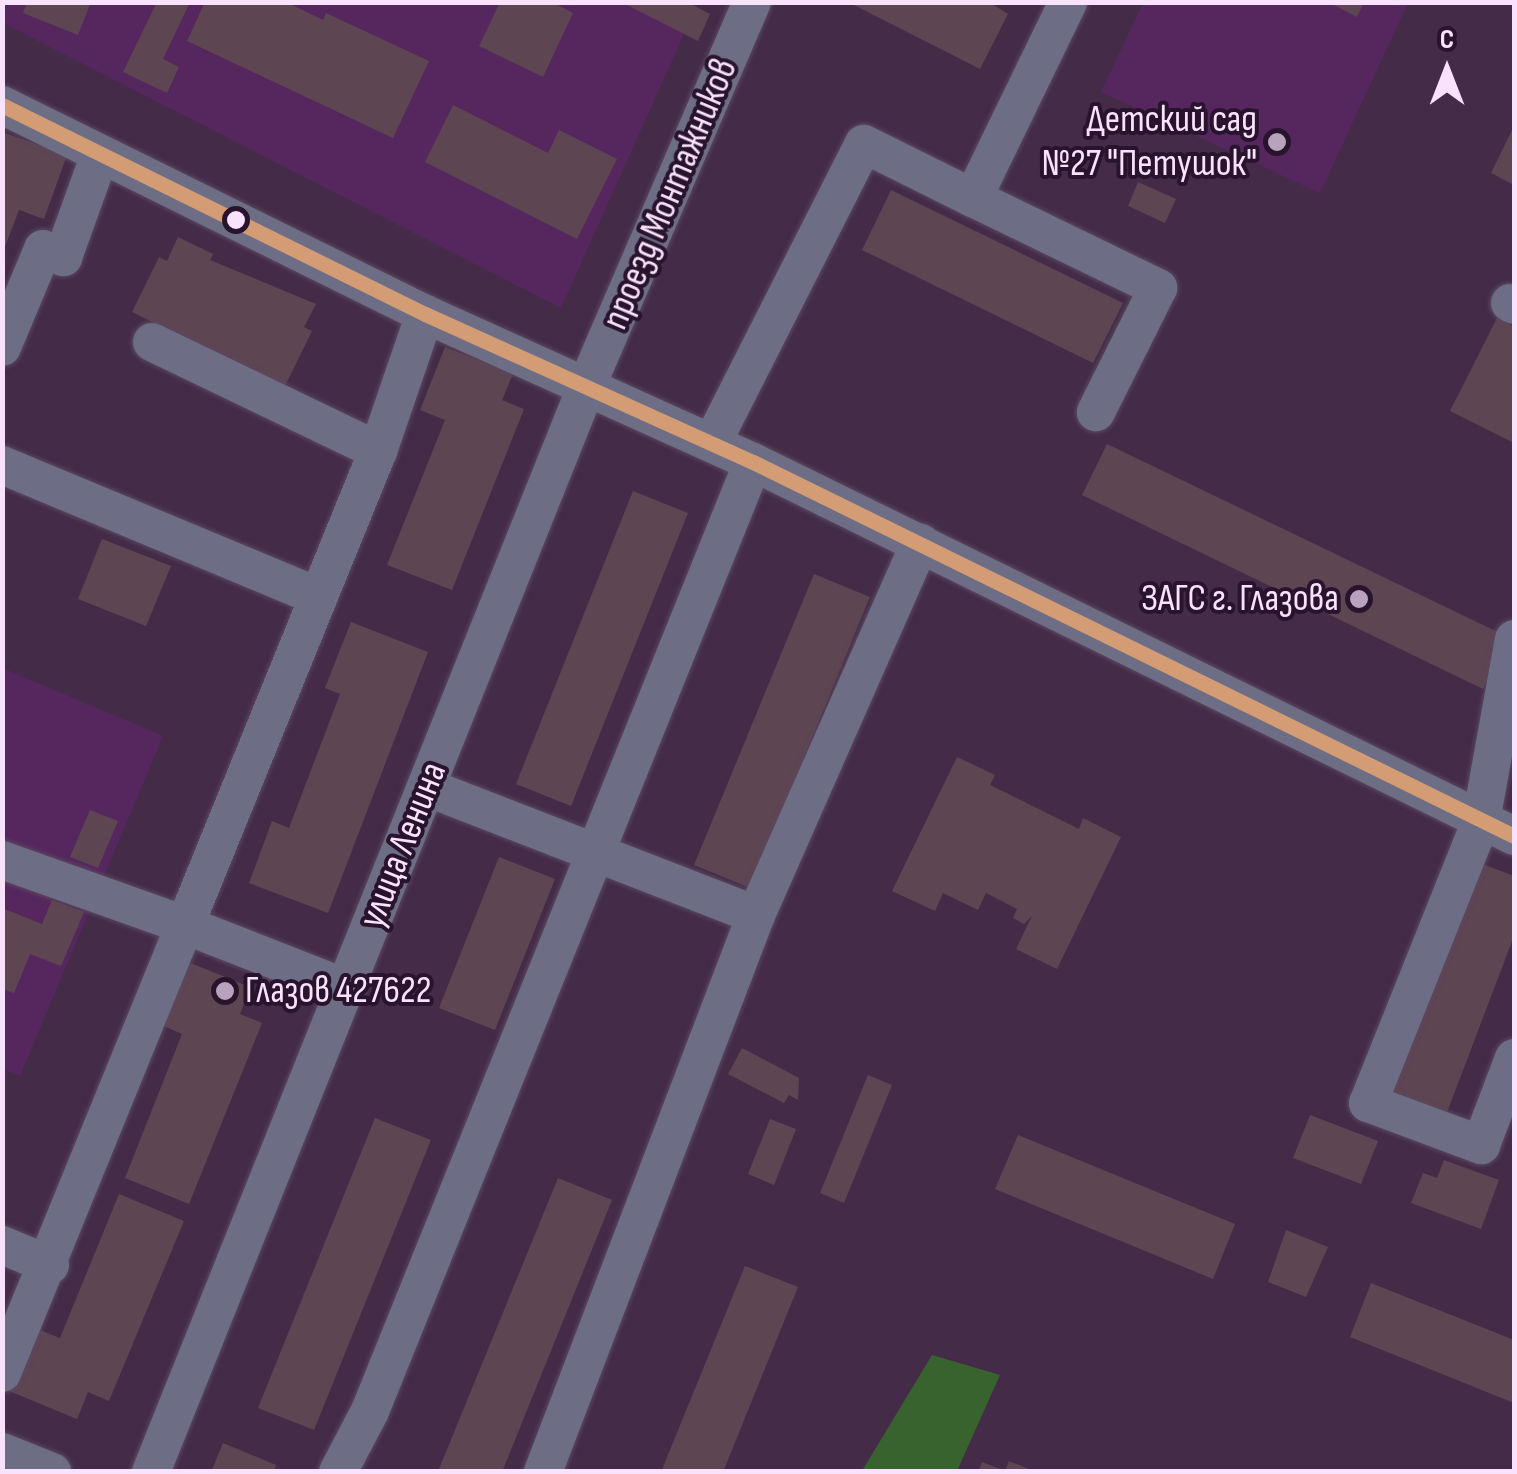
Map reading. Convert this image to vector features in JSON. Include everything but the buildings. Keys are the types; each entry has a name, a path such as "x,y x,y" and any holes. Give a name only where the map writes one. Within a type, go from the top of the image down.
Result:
{"street":[{"name":"проезд Монтажников","path":"587,385 752,2"},
{"path":"972,198 1068,2"},
{"path":"2,106 426,314 753,462 1498,828"},
{"path":"712,443 864,144 1158,288 1096,412"},
{"path":"2,347 42,248 63,257 100,154"},
{"path":"2,1374 320,597 378,451 426,314"},
{"path":"152,342 378,451"},
{"name":"улица Ленина","path":"151,1472 587,385"},
{"path":"338,1472 370,1411 591,851 753,462"},
{"path":"2,465 320,597"},
{"path":"544,1472 756,915 920,543"},
{"path":"1514,639 1498,828 1368,1103 1498,1152 1514,1058"},
{"path":"426,787 756,915"},
{"path":"2,860 346,988"},
{"path":"2,1244 50,1264"},
{"path":"2,1452 52,1472"}],"shaded area":[{"path":"2,3 698,3 561,308 3,23"},
{"name":"Детский сад №27 \"Петушок\"","path":"1143,3 1408,3 1320,193 1101,92"},
{"path":"2,668 163,736 20,1076 2,1069"}],"green space":[{"path":"932,1355 1000,1375 957,1471 862,1471"}],"transit line":[{"path":"2,105 425,314 753,462 1514,836"}],"place":[{"name":"Детский сад №27 \"Петушок\"","path":"1277,142"},
{"name":"ЗАГС г. Глазова","path":"1359,599"},
{"name":"Глазов 427622","path":"225,991"}]}
